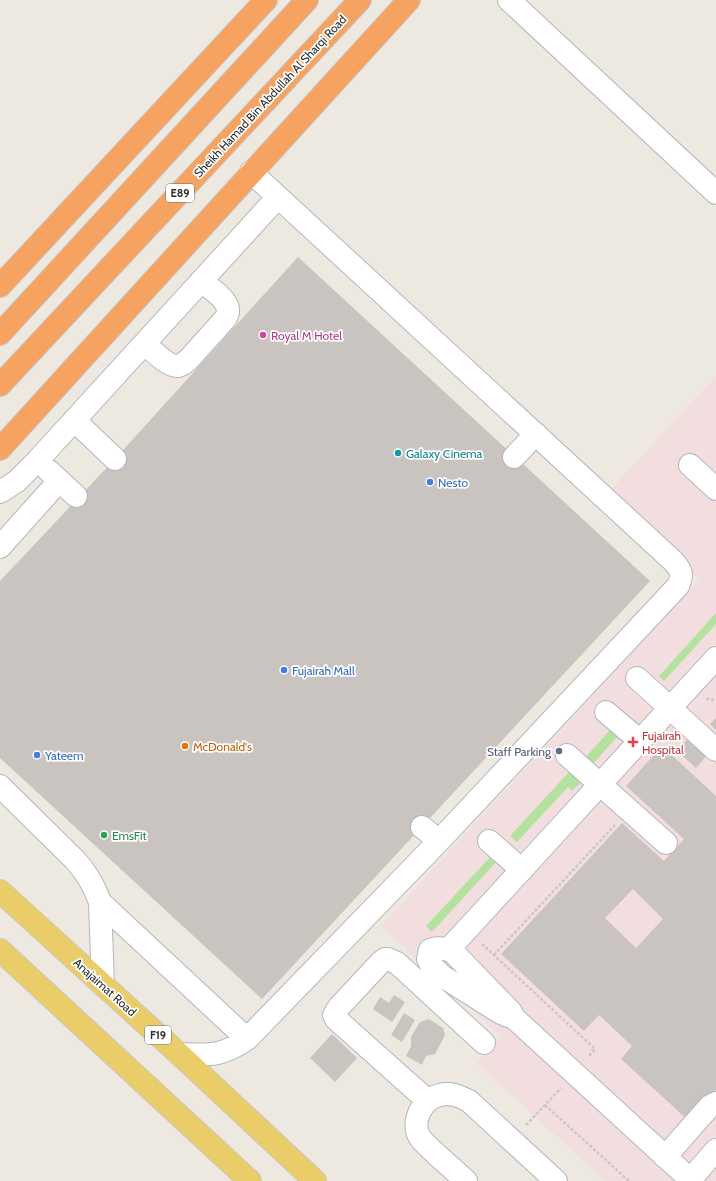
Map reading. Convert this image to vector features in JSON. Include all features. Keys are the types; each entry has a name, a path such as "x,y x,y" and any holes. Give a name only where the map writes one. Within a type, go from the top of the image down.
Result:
{"highway":[{"path":"0,286 266,0"},
{"path":"0,334 307,0"},
{"name":"Sheikh Hamad Bin Abdullah Al Sharqi Road","path":"0,385 360,0"},
{"path":"0,449 409,0"}],"main road":[{"name":"Anajaimat Road","path":"0,890 315,1181"},
{"path":"0,950 250,1181"}],"street":[{"path":"509,0 716,193"},
{"path":"179,1054 207,1055 221,1053 235,1048 247,1039 439,842 678,586 682,578 678,566 673,561 251,172"},
{"path":"0,507 6,500 8,487 37,461 278,197"},
{"path":"145,344 166,362 177,366 183,364 189,359 225,319 228,314 228,308 222,299 201,281"},
{"path":"74,420 115,459"},
{"path":"514,457 536,434"},
{"path":"37,461 76,496"},
{"path":"690,465 716,489"},
{"path":"0,547 59,481"},
{"path":"716,658 448,950 458,957 506,1006 513,1017 691,1180 716,1150"},
{"path":"637,678 716,750"},
{"path":"606,712 640,741"},
{"path":"567,755 666,843"},
{"path":"1,787 75,860 86,872 94,885 100,902 103,985"},
{"path":"422,827 439,842"},
{"path":"489,841 522,870"},
{"path":"100,902 247,1039"},
{"path":"428,1101 336,1019 334,1015 339,1007 376,968 385,959 393,960 484,1043"},
{"path":"466,1181 426,1145 419,1136 416,1124 419,1113 428,1101 438,1095 454,1094 469,1101 556,1181"},
{"path":"665,1156 710,1106 716,1103"}],"path":[{"path":"494,955 629,810"},
{"path":"545,1105 628,1181"}],"shaded area":[{"name":"Fujairah Hospital","path":"716,376 716,1181 605,1181 477,1063 501,1037 381,926 699,580 606,495"}],"green space":[{"path":"716,613 716,624 664,681 659,676"},
{"path":"610,730 619,733 618,736 591,766 584,759"},
{"path":"569,772 581,782 572,791 568,787 517,842 510,836"},
{"path":"492,855 497,861 432,932 426,926"}],"building":[{"name":"Fujairah Mall","path":"298,257 650,581 262,999 0,758 0,581 115,459"},
{"path":"716,718 716,730 710,724"},
{"path":"688,738 707,755 696,768 677,751"},
{"path":"662,746 716,796 716,1090 688,1120 621,1059 632,1046 599,1015 584,1031 501,954 622,823 664,861 684,839 626,786","holes":["633,889 663,919 636,948 605,918"]},
{"path":"394,995 405,1002 392,1022 373,1009 380,997 389,1003"},
{"path":"404,1013 415,1020 402,1042 391,1035"},
{"path":"429,1019 443,1028 445,1035 435,1054 426,1056 422,1065 406,1056 411,1046 411,1037 420,1022"},
{"path":"332,1034 357,1058 335,1082 310,1058"}],"place":[{"name":"Royal M Hotel","path":"263,335"},
{"name":"Galaxy Cinema","path":"398,453"},
{"name":"Nesto","path":"430,482"},
{"name":"Fujairah Mall","path":"284,670"},
{"name":"Fujairah Hospital","path":"633,742"},
{"name":"McDonald's","path":"185,746"},
{"name":"Staff Parking","path":"559,751"},
{"name":"Yateem","path":"37,755"},
{"name":"EmsFit","path":"104,835"}]}
